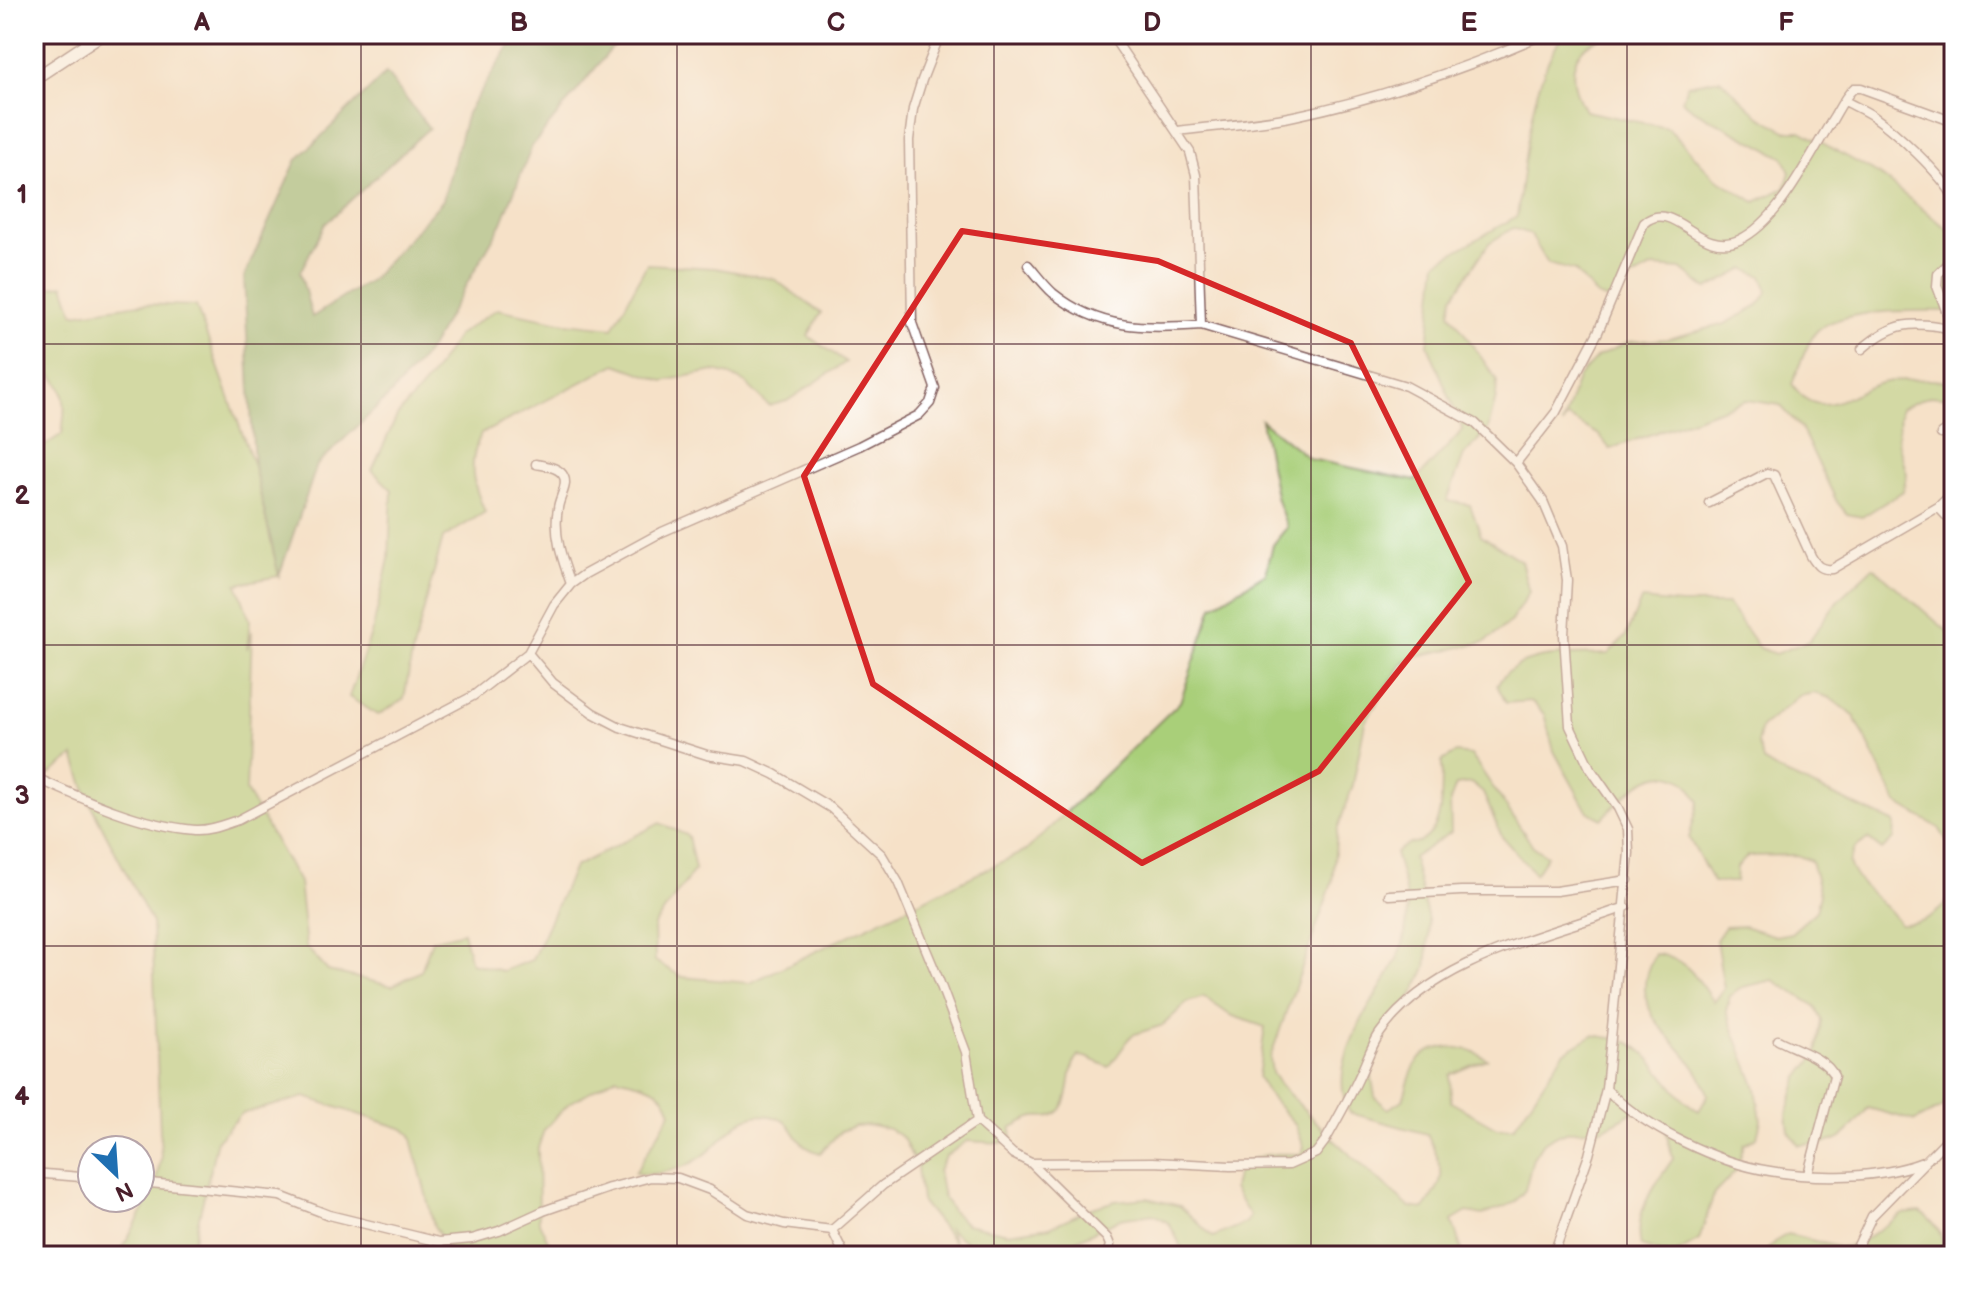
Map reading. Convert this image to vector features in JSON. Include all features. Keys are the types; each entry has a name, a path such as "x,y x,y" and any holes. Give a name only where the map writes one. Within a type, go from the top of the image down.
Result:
{"street":[{"path":"34,79 102,34"},
{"path":"34,777 90,803 145,819 198,830 217,827 258,810 300,785 352,761 473,696 528,653 554,605 571,584 662,532 859,446 919,415 930,403 935,388 912,323 909,140 913,109 940,34"},
{"path":"1111,34 1190,152 1196,175 1201,325"},
{"path":"1178,131 1290,117 1368,99 1468,67 1544,34"},
{"path":"1516,463 1556,412 1598,332 1644,223 1652,215 1663,215 1714,244 1736,242 1753,231 1785,196 1854,88 1954,122"},
{"path":"1845,101 1873,116 1905,143 1949,187 1954,198"},
{"path":"1862,349 1894,327 1907,324 1953,331 1937,286 1938,274 1954,258"},
{"path":"1028,265 1053,293 1118,326 1161,328 1201,325 1406,386 1475,423 1516,463 1543,501 1562,546 1567,580 1564,635 1570,726 1590,768 1618,808 1628,829 1626,907 1606,1089 1589,1155 1553,1256"},
{"path":"1941,434 1954,426"},
{"path":"536,464 560,471 564,476 566,483 558,504 555,527 571,584"},
{"path":"1709,503 1767,473 1774,475 1811,556 1824,570 1832,569 1938,507 1954,492"},
{"path":"1938,507 1954,524"},
{"path":"528,653 553,683 593,713 630,731 707,755 746,761 831,808 863,835 882,855 898,882 938,978 966,1052 977,1121 1013,1154 1031,1163 1107,1238 1110,1245 1107,1256"},
{"path":"1389,895 1556,891 1628,880"},
{"path":"1031,1163 1106,1161 1289,1165 1309,1157 1316,1153 1331,1131 1379,1035 1417,997 1452,972 1479,958 1626,907"},
{"path":"1778,1040 1823,1063 1834,1076 1808,1174"},
{"path":"1606,1089 1621,1104 1655,1126 1713,1155 1769,1171 1869,1174 1901,1170 1923,1162"},
{"path":"1600,1116 1612,1106 1621,1104"},
{"path":"156,1184 280,1196 329,1215 439,1242 472,1239 499,1231 543,1211 609,1188 651,1177 678,1178 710,1190 747,1214 784,1224 832,1230 883,1185 977,1121"},
{"path":"1853,1256 1872,1216 1954,1132"},
{"path":"34,1173 76,1177"},
{"path":"832,1230 845,1256"}],"highlighted area":[{"path":"962,231 1158,261 1351,343 1469,582 1319,771 1142,863 873,684 804,476"}],"green space":[{"path":"517,34 632,34 611,49 532,146 502,223 427,353 390,395 317,465 279,576 254,466 244,277 296,161 386,73 429,128 325,224 300,272 312,317 372,279 443,200 467,113"},
{"path":"1564,34 1609,34 1586,46 1575,61 1575,87 1585,111 1668,128 1714,177 1755,202 1785,188 1790,172 1784,158 1682,101 1687,85 1720,79 1757,114 1785,131 1801,131 1878,174 1954,234 1954,311 1881,312 1826,325 1812,338 1792,384 1808,400 1824,404 1842,400 1878,384 1912,379 1954,382 1954,398 1929,396 1900,409 1898,442 1907,474 1903,491 1862,517 1847,514 1837,502 1801,428 1780,405 1746,400 1610,449 1599,435 1567,417 1562,425 1579,376 1597,357 1628,342 1667,339 1725,324 1757,307 1768,291 1762,276 1745,269 1707,289 1681,269 1653,267 1629,280 1614,302 1597,296 1575,271 1548,264 1530,234 1513,228 1489,243 1453,297 1450,313 1497,380 1496,397 1488,430 1464,455 1447,501 1470,505 1481,535 1521,561 1529,592 1511,621 1485,642 1417,656 1402,664 1365,722 1353,785 1337,831 1332,883 1270,1058 1272,1073 1334,1140 1409,1207 1424,1209 1437,1188 1441,1173 1427,1134 1350,1113 1342,1077 1352,1040 1403,944 1406,898 1395,854 1404,846 1423,840 1436,825 1441,804 1442,761 1456,753 1471,755 1533,846 1547,856 1535,874 1502,837 1483,793 1471,783 1456,785 1450,801 1451,832 1413,858 1428,920 1426,968 1408,1004 1379,1035 1370,1066 1375,1097 1388,1109 1403,1100 1414,1068 1425,1054 1444,1047 1465,1049 1487,1059 1450,1075 1451,1102 1497,1128 1514,1127 1564,1052 1593,1035 1625,1041 1636,1047 1679,1095 1699,1111 1708,1095 1701,1076 1652,1014 1646,996 1646,977 1655,954 1683,964 1714,1002 1724,989 1716,940 1725,927 1744,926 1775,936 1791,933 1816,911 1820,894 1811,861 1797,855 1748,856 1737,867 1736,882 1713,882 1689,838 1699,801 1686,783 1673,776 1661,775 1650,779 1628,793 1602,819 1587,811 1554,751 1544,714 1531,701 1506,703 1497,685 1506,673 1532,660 1562,655 1608,654 1626,636 1641,600 1728,604 1759,648 1775,654 1809,641 1838,600 1873,567 1954,637 1954,853 1939,828 1897,803 1855,717 1830,698 1815,693 1799,696 1761,727 1757,743 1763,761 1779,771 1895,823 1894,839 1882,850 1868,839 1855,848 1849,863 1865,888 1900,924 1931,916 1944,906 1954,892 1954,1012 1947,1016 1945,1032 1954,1081 1943,1107 1915,1121 1868,1108 1839,1138 1799,1145 1789,1131 1787,1114 1798,1079 1817,1054 1822,1020 1815,1006 1773,980 1743,987 1730,996 1726,1011 1756,1088 1761,1120 1757,1137 1744,1145 1736,1171 1714,1194 1699,1240 1671,1256 1641,1246 1640,1222 1647,1200 1673,1159 1665,1127 1638,1110 1602,1129 1570,1131 1542,1144 1533,1158 1525,1190 1514,1203 1483,1215 1467,1212 1452,1221 1464,1256 1186,1256 1169,1223 1153,1214 1119,1219 1059,1249 1004,1252 972,1247 949,1229 954,1242 921,1201 917,1167 903,1138 889,1129 872,1125 841,1131 820,1153 800,1141 782,1120 764,1115 753,1116 743,1120 693,1162 659,1173 635,1173 671,1112 657,1090 616,1077 568,1104 544,1130 538,1148 539,1222 554,1254 453,1256 434,1226 411,1135 404,1129 305,1097 241,1114 217,1140 190,1256 118,1256 141,1214 156,1214 156,1180 161,1159 152,923 90,803 74,756 34,786 34,453 62,434 64,400 53,376 34,362 34,290 64,285 74,314 139,304 196,306 254,466 279,576 237,584 250,620 247,649 252,631 246,791 299,882 306,947 328,971 392,986 421,971 432,940 463,932 471,963 502,971 532,960 574,867 660,823 688,836 695,869 654,925 655,961 682,977 750,983 1027,850 1180,702 1213,606 1266,573 1273,545 1287,527 1277,500 1261,420 1310,459 1415,481 1463,430 1428,345 1437,262 1517,216 1531,121 1543,74","holes":["1204,997 1230,1015 1265,1027 1258,1077 1271,1098 1295,1124 1304,1147 1301,1154 1257,1157 1241,1168 1233,1189 1250,1216 1246,1223 1213,1237 1180,1206 1147,1198 1115,1201 1050,1227 1008,1233 966,1224 943,1197 938,1171 945,1157 967,1141 1000,1143 1012,1140 1011,1128 1061,1110 1078,1056 1109,1067 1132,1035 1163,1025 1188,1002"]},
{"path":"647,264 715,268 774,279 821,313 808,336 846,362 787,401 769,406 746,383 730,375 714,371 663,381 616,364 481,434 474,455 473,473 485,512 443,538 412,654 404,699 378,715 349,697 373,628 389,559 392,490 372,470 397,416 429,379 458,335 497,309 566,323 613,328"},
{"path":"1920,1212 1938,1230 1944,1256 1764,1254 1774,1242 1788,1234 1838,1247 1854,1246 1903,1214"}]}
